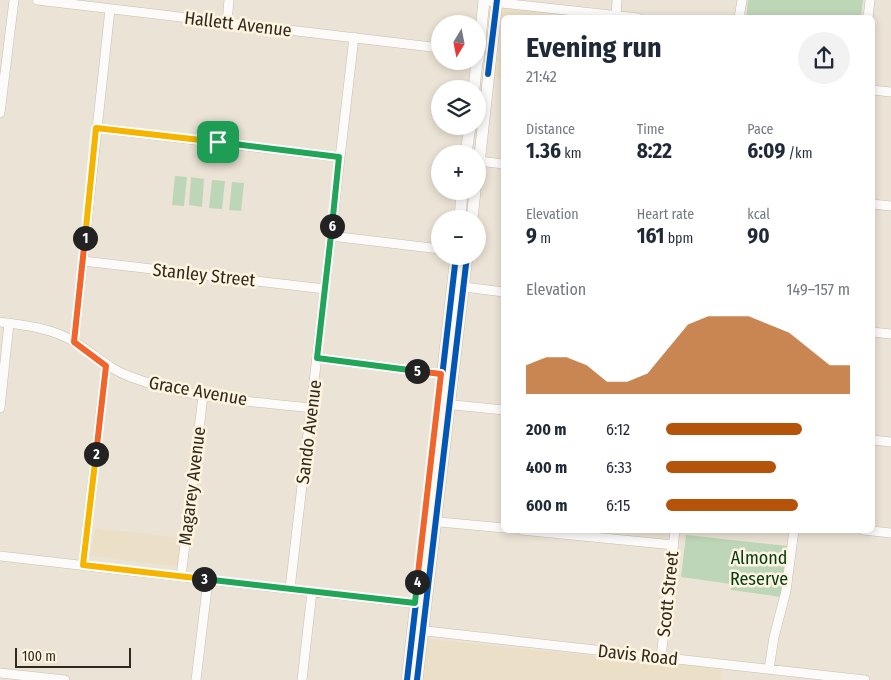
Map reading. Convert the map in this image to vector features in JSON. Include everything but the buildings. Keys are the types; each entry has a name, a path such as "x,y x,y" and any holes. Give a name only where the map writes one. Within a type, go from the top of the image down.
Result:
{"main road":[{"path":"482,15 484,1"},
{"path":"480,145 497,1"},
{"path":"407,680 420,604 424,521 455,265"},
{"path":"420,604 437,522 467,265"},
{"path":"417,630 417,680"}],"street":[{"path":"0,108 14,0"},
{"name":"Hallett Avenue","path":"37,0 115,6 227,22 431,47"},
{"path":"227,22 229,0"},
{"path":"616,15 618,0"},
{"path":"740,15 742,0"},
{"path":"868,15 870,0"},
{"path":"484,1 608,15"},
{"path":"74,342 96,128 115,6"},
{"name":"Sando Avenue","path":"290,589 354,37"},
{"path":"486,55 491,54"},
{"path":"875,90 891,92"},
{"path":"96,128 339,157"},
{"path":"486,165 501,164"},
{"path":"875,204 891,206"},
{"path":"331,236 431,248"},
{"name":"Stanley Street","path":"83,261 325,289"},
{"path":"464,287 501,292"},
{"path":"0,408 5,323"},
{"name":"Grace Avenue","path":"5,323 40,328 57,333 74,342 106,366 157,386 203,396 311,408"},
{"path":"875,332 891,334"},
{"path":"317,358 454,376"},
{"path":"83,565 106,366"},
{"name":"Magarey Avenue","path":"181,577 203,396"},
{"path":"439,403 501,410"},
{"path":"875,440 891,442"},
{"path":"424,521 501,528"},
{"path":"875,531 891,533"},
{"path":"552,533 674,545"},
{"name":"Scott Street","path":"661,658 675,533"},
{"path":"769,669 774,637 786,591 794,533"},
{"path":"0,556 420,604"},
{"path":"196,680 208,580"},
{"path":"302,680 312,592"},
{"name":"Davis Road","path":"417,630 865,680"},
{"path":"0,672 65,680"}],"shaded area":[{"path":"499,6 565,14 501,15 501,78 491,77"},
{"path":"95,528 181,538 178,567 91,556"},
{"path":"428,639 722,669 721,680 423,680"}],"green space":[{"path":"748,0 863,0 861,15 746,15"},
{"path":"175,176 187,177 184,206 172,205"},
{"path":"191,177 204,179 202,207 189,205"},
{"path":"212,180 225,181 222,209 209,208"},
{"path":"232,182 244,183 241,211 229,210"},
{"name":"Almond Reserve","path":"686,535 788,546 781,597 731,590 731,584 681,577"}],"cycle path":[{"path":"488,74 497,0"},
{"path":"407,680 455,265"},
{"path":"417,680 466,265"}],"route":[{"path":"96,128 218,142 339,157 317,358 441,374 415,603 83,565 106,366 74,342 96,128"}]}
